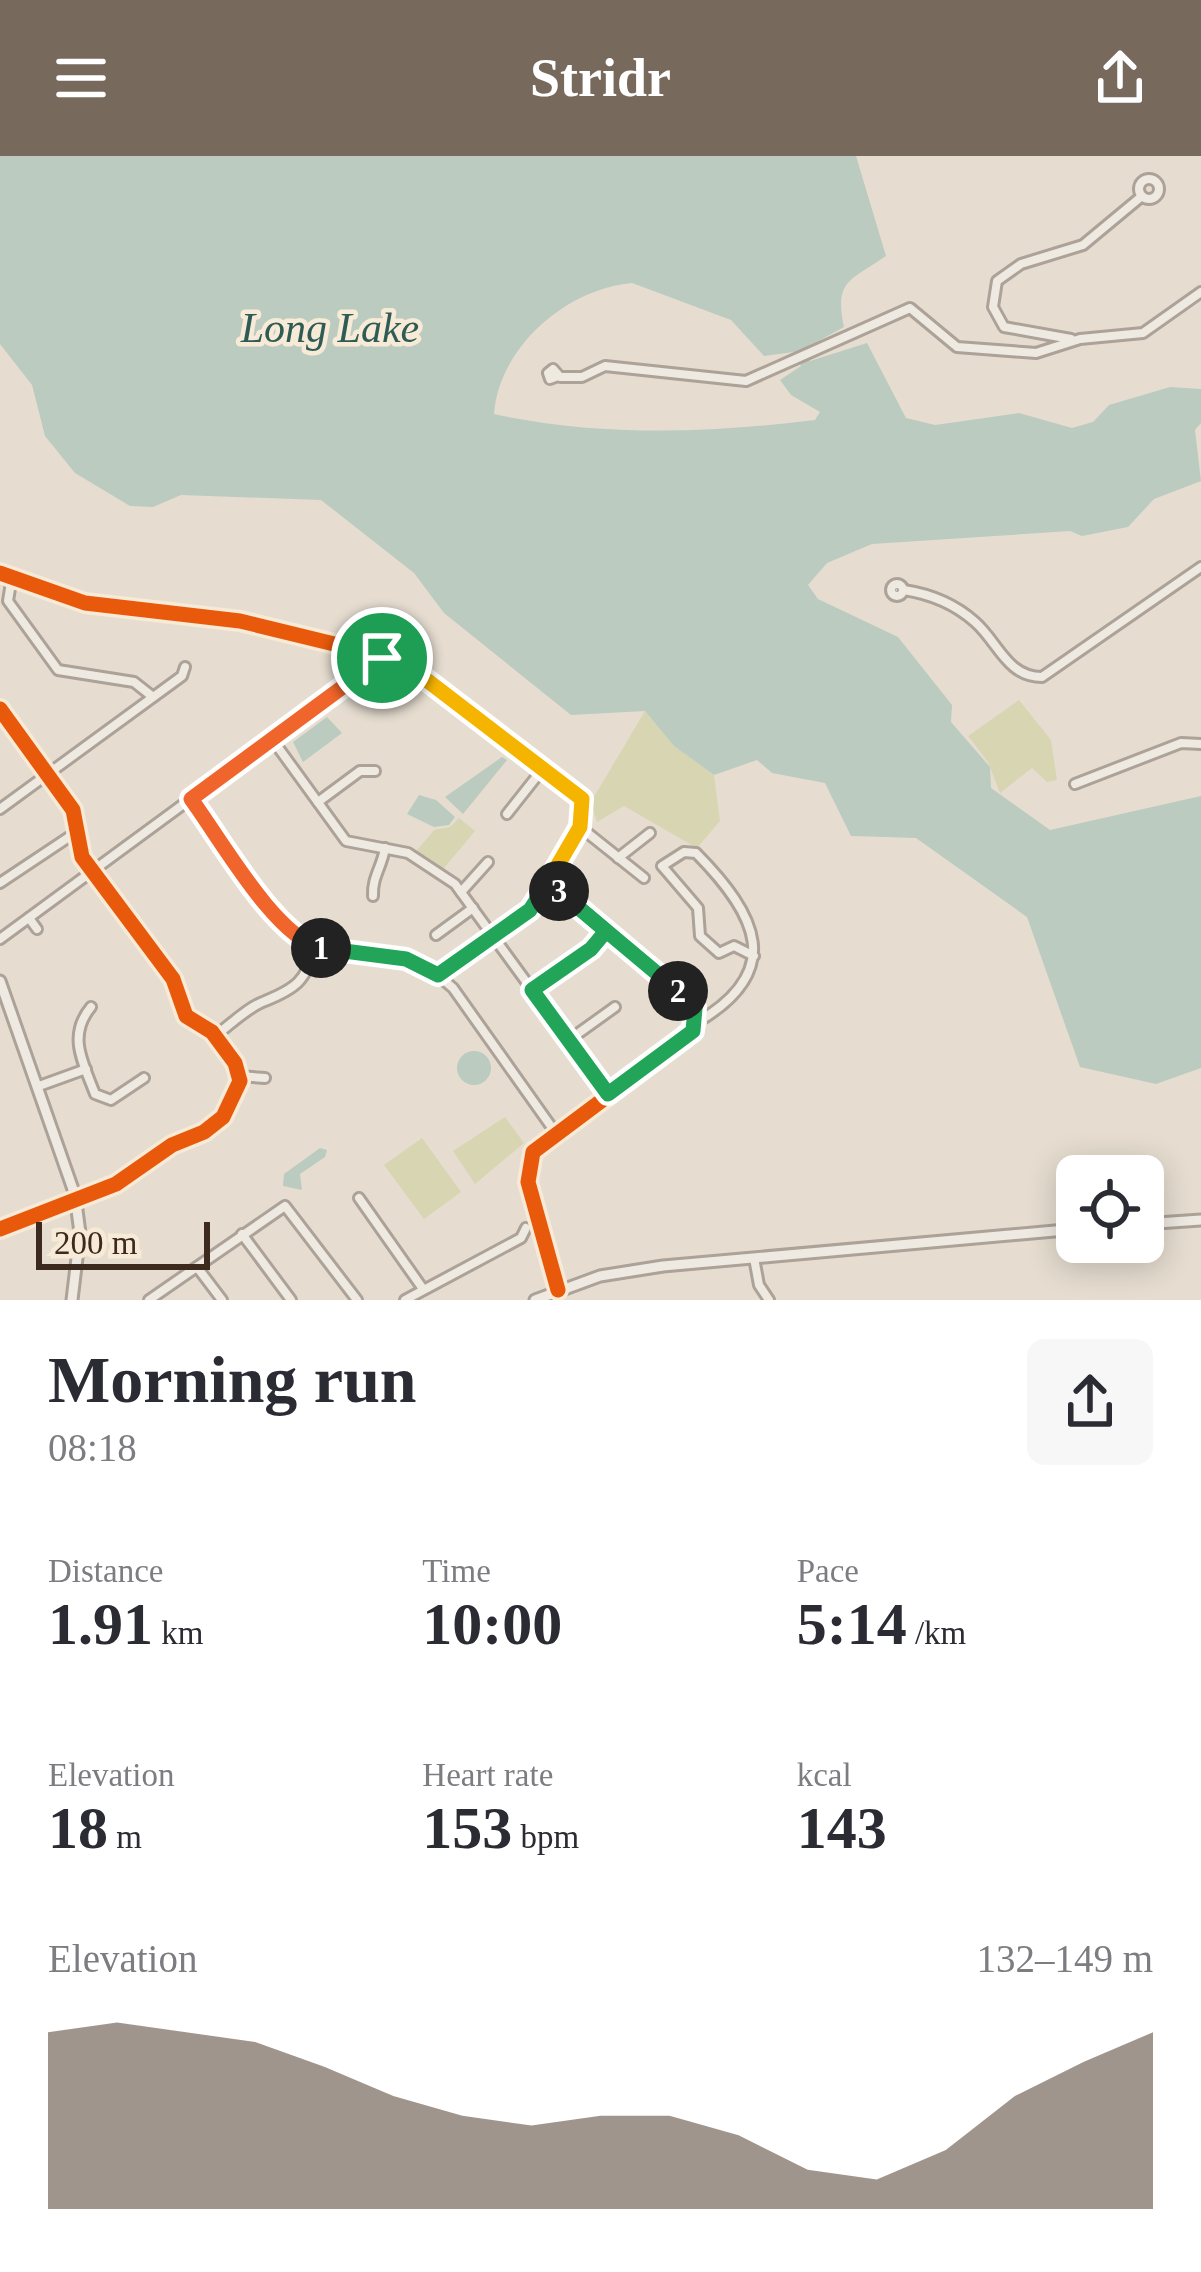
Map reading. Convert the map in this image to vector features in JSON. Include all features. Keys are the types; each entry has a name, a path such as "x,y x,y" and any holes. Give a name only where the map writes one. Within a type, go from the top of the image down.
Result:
{"street":[{"path":"1142,196 1094,238 1051,259 1021,264 997,281 993,308 1004,327 1028,335 1080,339 1143,333 1201,292"},
{"path":"558,376 581,377 605,366 746,381 910,308 963,350 1036,353 1080,339"},
{"path":"904,590 956,608 981,627 1017,670 1042,676 1201,566"},
{"path":"0,573 81,602 240,621 407,665 582,799 580,827 530,910 438,975"},
{"path":"12,576 8,601 58,670 134,682 153,697"},
{"path":"0,939 382,658"},
{"path":"0,809 182,676 185,667"},
{"path":"0,710 74,810 77,845 172,979 186,1016 215,1036 239,1076 229,1107 216,1124 103,1188 0,1229"},
{"path":"0,729 9,722"},
{"path":"272,739 346,841 408,853 461,892 608,1094"},
{"path":"1075,784 1180,743 1201,744"},
{"path":"318,802 360,771 375,771"},
{"path":"507,814 541,771"},
{"path":"191,799 283,923 316,946 406,959 438,975 555,1132"},
{"path":"580,827 644,878"},
{"path":"0,883 76,832"},
{"path":"618,858 650,833"},
{"path":"373,896 372,879 383,865 385,848"},
{"path":"558,1290 527,1172 533,1152 685,1038 696,1023 732,1002 743,989 754,956 736,901 721,877 692,850 662,866 698,908 700,936 719,953 734,946 754,956"},
{"path":"461,892 488,862"},
{"path":"548,882 692,1003 696,1023"},
{"path":"436,935 473,908"},
{"path":"29,919 37,929"},
{"path":"532,990 591,949 606,931"},
{"path":"215,1036 264,1001 278,999 303,982 316,946"},
{"path":"0,981 76,1198 80,1233 72,1300"},
{"path":"91,1007 79,1022 76,1038 103,1101 144,1078"},
{"path":"569,1040 615,1007"},
{"path":"39,1086 86,1069"},
{"path":"239,1076 265,1078"},
{"path":"359,1198 423,1289"},
{"path":"152,1299 274,1211 292,1210 357,1300"},
{"path":"1164,1223 1201,1220"},
{"path":"405,1300 521,1238 526,1228"},
{"path":"535,1300 629,1270 1056,1231"},
{"path":"242,1234 291,1300"},
{"path":"754,1258 759,1286 769,1300"},
{"path":"197,1267 222,1300"}],"shaded area":[{"path":"1019,700 1051,740 1057,780 1047,782 1032,768 1000,793 988,762 968,736"},
{"path":"645,711 674,746 714,775 720,821 697,848 624,806 597,822 591,802"},
{"path":"459,818 475,831 439,874 414,854 434,830 450,827"},
{"path":"505,1117 524,1143 475,1184 453,1151"},
{"path":"422,1138 461,1192 424,1219 384,1165"}],"water":[{"name":"Long Lake","path":"0,156 856,156 886,256 848,283 841,300 844,327 804,349 810,361 867,343 906,418 935,425 1019,413 1072,428 1093,422 1109,405 1170,387 1201,389 1201,423 1195,430 1201,481 1154,499 1128,527 1082,536 1070,531 872,544 827,563 808,585 818,599 898,637 952,705 951,722 990,767 991,788 1050,830 1201,796 1201,1068 1156,1084 1080,1067 1027,917 916,838 851,836 825,783 772,773 757,760 714,775 674,746 645,711 571,715 444,613 414,573 321,500 181,495 153,507 130,506 75,473 45,436 32,385 0,344","holes":["632,283 731,320 764,356 794,352 801,366 780,380 791,395 820,412 815,420 654,430 574,426 494,414 508,366 522,345 561,309 583,297"]},
{"path":"327,717 342,733 303,762 293,742"},
{"path":"502,757 507,760 463,814 445,797"},
{"path":"419,795 436,800 455,817 449,825 434,827 407,814"},
{"path":"474,1051 486,1056 491,1068 486,1080 474,1085 462,1080 457,1068 462,1056"},
{"path":"320,1148 327,1150 325,1157 300,1174 302,1190 283,1186 284,1174"}],"cycle path":[{"path":"0,573 85,603 240,621 400,660 582,799 580,827 548,882 691,1003 696,1023 676,1045 533,1152 528,1182 558,1290"},
{"path":"0,709 73,810 82,857 173,979 186,1016 212,1032 235,1063 240,1081 223,1117 204,1132 172,1145 116,1184 0,1229"}],"route":[{"path":"382,658 191,799 283,923 305,943 406,959 438,975 530,910 548,882 665,979 695,1008 693,1031 608,1094 532,990 591,949 606,931 548,882 580,827 582,799 400,660 382,658"}]}
